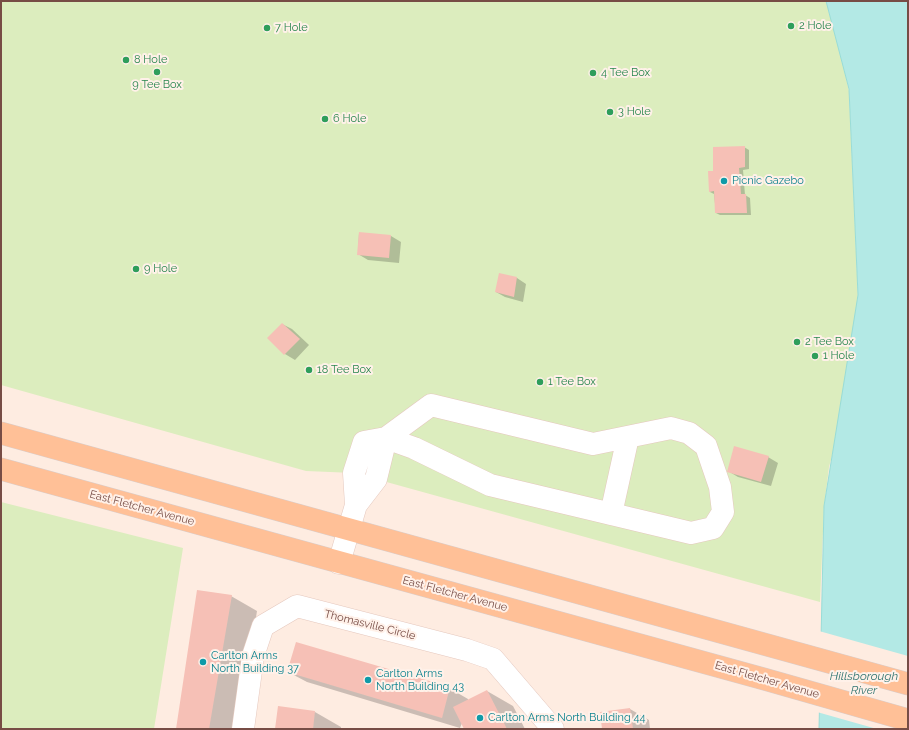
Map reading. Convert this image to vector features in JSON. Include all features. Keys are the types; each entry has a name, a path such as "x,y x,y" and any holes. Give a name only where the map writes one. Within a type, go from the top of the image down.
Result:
{"main road":[{"path":"1,434 908,684"},
{"name":"East Fletcher Avenue","path":"1,470 764,679 908,720"}],"street":[{"path":"339,563 356,505 376,479 386,438 431,405 593,444 671,428 689,433 706,446 720,487 723,512 713,528 691,533 490,485 414,448 386,438"},
{"path":"611,514 628,437"},
{"name":"Thomasville Circle","path":"243,729 253,656 263,626 297,606 468,650 493,659 554,729"}],"green space":[{"path":"1,1 827,1 835,27 849,91 858,297 846,403 829,467 824,508 820,602 354,473 306,471 1,385"},
{"path":"1,502 183,548 154,729 1,729"}],"water":[{"name":"Hillsborough River","path":"826,1 908,1 908,729 819,729 824,506 858,295 849,89"}],"pier":[{"path":"819,631 908,656 908,729 877,729 817,712"}],"building":[{"name":"Picnic Gazebo","path":"745,146 745,167 739,168 741,194 746,194 747,213 715,213 714,191 709,192 708,171 713,171 713,147"},
{"path":"359,232 391,235 389,258 357,255"},
{"path":"499,273 517,277 514,297 495,292"},
{"path":"282,323 300,339 284,355 267,338"},
{"path":"734,446 769,456 761,482 727,472"},
{"name":"Carlton Arms North Building 37","path":"197,590 232,595 209,729 176,729"},
{"name":"Carlton Arms North Building 43","path":"296,642 450,687 442,718 287,672"},
{"name":"Carlton Arms North Building 44","path":"487,690 507,729 464,729 453,707"},
{"path":"278,706 315,711 313,729 275,729"},
{"path":"630,708 633,729 602,729 600,712"}],"place":[{"name":"2 Hole","path":"791,26"},
{"name":"7 Hole","path":"267,28"},
{"name":"8 Hole","path":"126,60"},
{"name":"9 Tee Box","path":"157,72"},
{"name":"4 Tee Box","path":"593,73"},
{"name":"3 Hole","path":"610,112"},
{"name":"6 Hole","path":"325,119"},
{"name":"Picnic Gazebo","path":"724,181"},
{"name":"9 Hole","path":"136,269"},
{"name":"2 Tee Box","path":"797,342"},
{"name":"1 Hole","path":"815,356"},
{"name":"18 Tee Box","path":"309,370"},
{"name":"1 Tee Box","path":"540,382"},
{"name":"Carlton Arms North Building 37","path":"203,662"},
{"name":"Carlton Arms North Building 43","path":"368,680"},
{"name":"Carlton Arms North Building 44","path":"480,718"}]}
